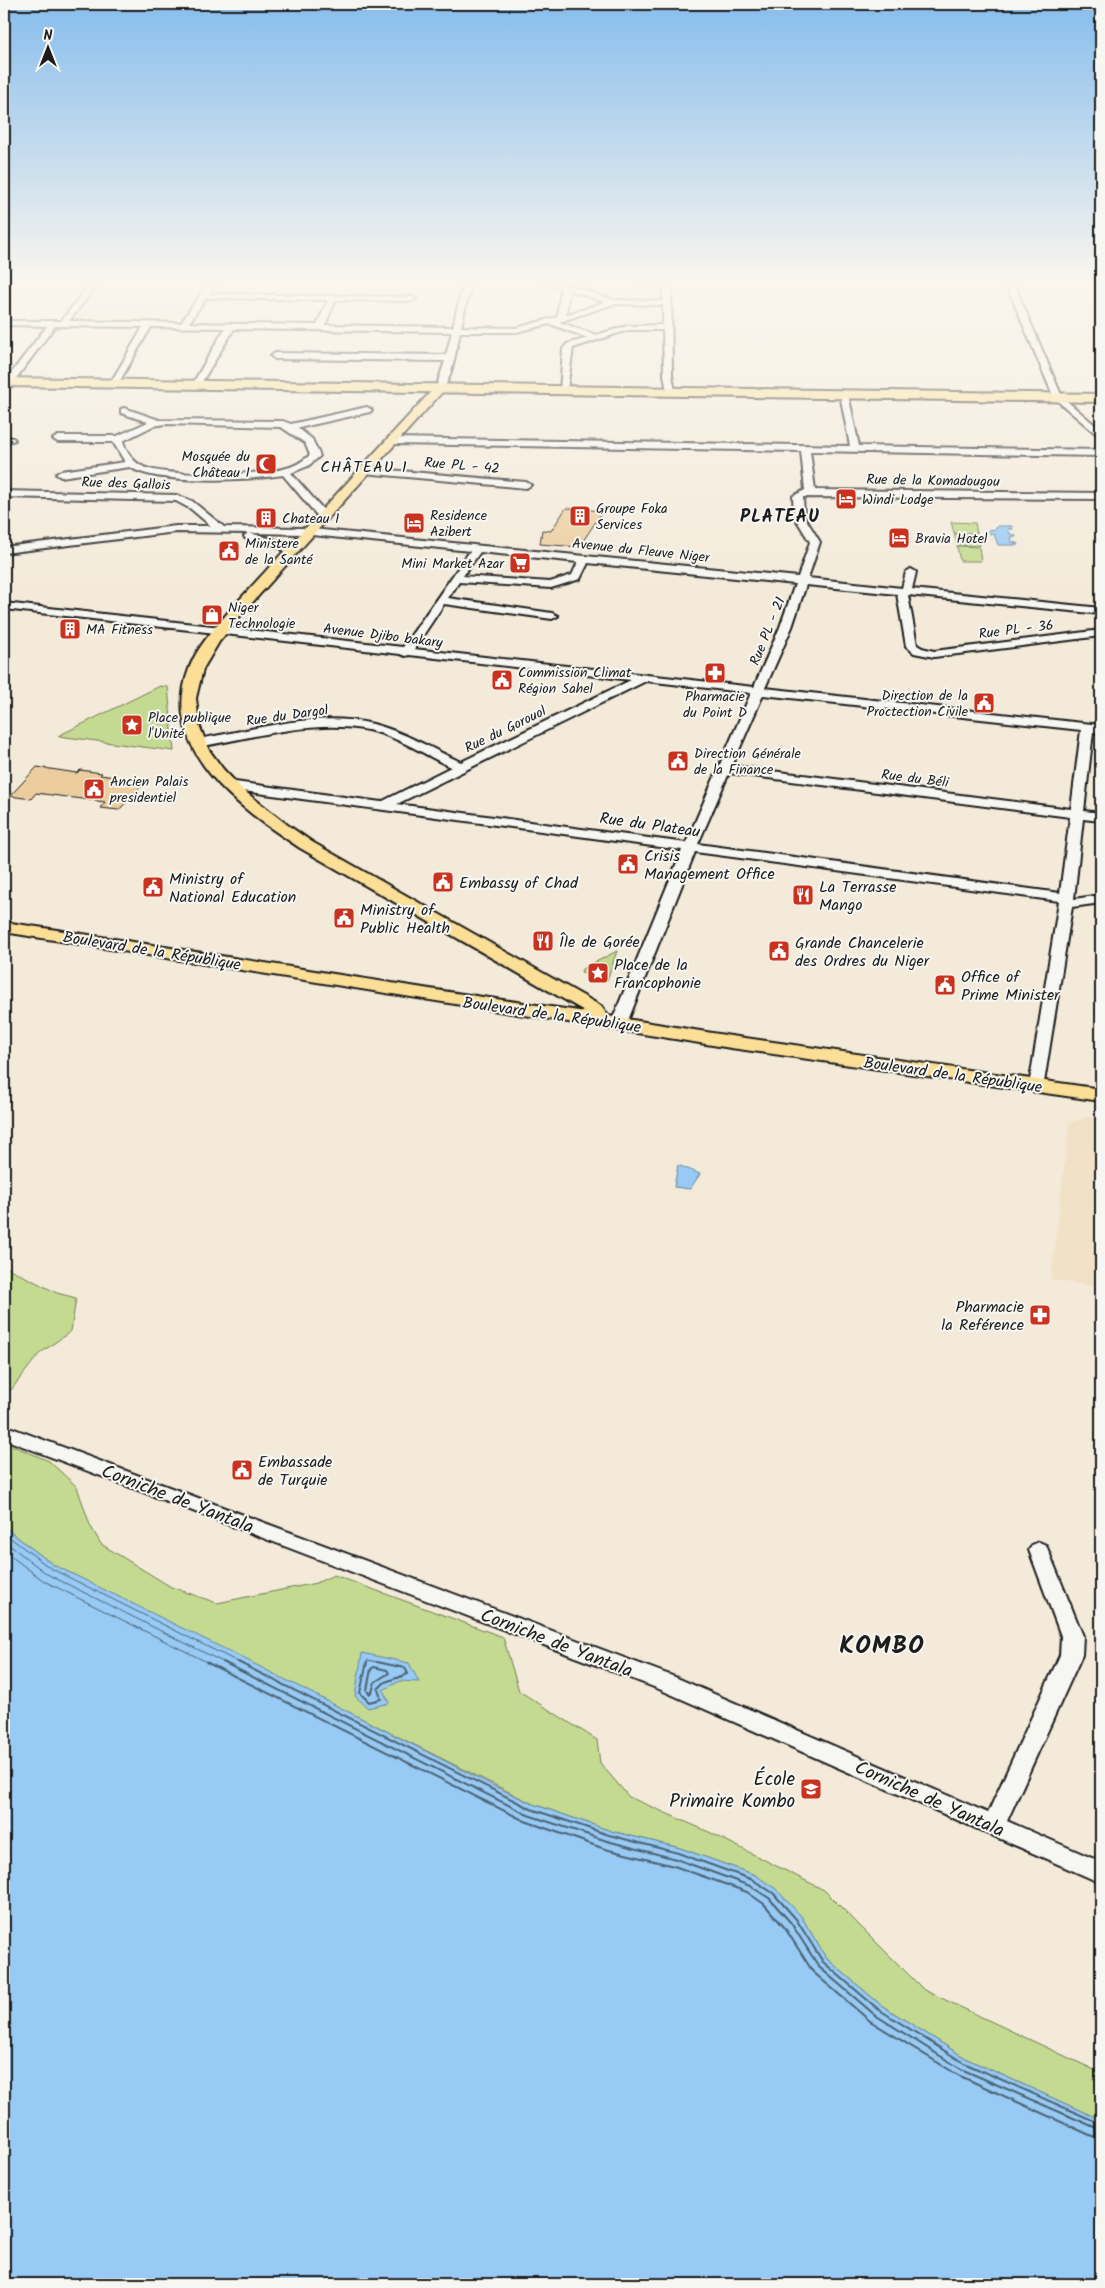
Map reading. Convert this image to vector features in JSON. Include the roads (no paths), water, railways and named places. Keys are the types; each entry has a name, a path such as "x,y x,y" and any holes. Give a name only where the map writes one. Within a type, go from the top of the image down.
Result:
{"highway":[{"path":"259,386 1101,398"}],"main road":[{"path":"440,388 222,630 202,657 192,683 188,703 192,725 198,743 228,785 263,817 306,845 598,1015"},
{"name":"Boulevard de la République","path":"4,916 57,930"},
{"name":"Boulevard de la République","path":"4,927 57,930 137,941 273,966 598,1015 740,1043 1038,1080 1101,1084"},
{"name":"Boulevard de la République","path":"1038,1080 1101,1096"}],"street":[{"path":"563,390 564,386"},
{"path":"670,386 671,392"},
{"path":"1053,386 1058,398 1101,435"},
{"path":"844,394 854,448"},
{"path":"124,410 157,422"},
{"path":"58,439 120,438 130,432 157,422 175,420 266,422 290,427 367,410"},
{"path":"120,438 118,442 121,450 131,464 149,472 260,476 285,472 310,461 315,453 308,442 290,427"},
{"path":"393,441 1101,453"},
{"path":"803,582 815,542 799,516 797,499 802,494 810,493 804,448"},
{"path":"61,474 131,464"},
{"name":"Rue PL - 42","path":"366,471 526,485"},
{"path":"285,472 324,517"},
{"name":"Rue de la Komadougou","path":"810,493 1101,496"},
{"name":"Rue des Gallois","path":"4,494 170,498 184,500 194,506 201,515 234,535 276,543 292,553"},
{"name":"Avenue du Fleuve Niger","path":"176,529 194,522 201,515"},
{"name":"Avenue du Fleuve Niger","path":"4,550 176,529 220,528 310,531 1101,611"},
{"path":"405,652 477,548"},
{"path":"456,579 552,585 576,577 584,559"},
{"path":"904,592 910,572"},
{"name":"Rue PL - 21","path":"621,1019 690,848 759,691 803,582"},
{"name":"Rue PL - 36","path":"904,592 912,646 918,651 934,654 1101,633"},
{"path":"442,600 552,616"},
{"name":"Avenue Djibo bakary","path":"4,606 759,691"},
{"name":"Rue du Gorouol","path":"382,806 642,679"},
{"path":"759,691 1094,728 1077,814 1066,901 1038,1080"},
{"name":"Rue du Dargol","path":"198,743 317,725 346,724 382,732 461,767"},
{"name":"Rue du Béli","path":"724,769 1101,817"},
{"name":"Rue du Plateau","path":"228,785 1066,901 1101,899"},
{"name":"Corniche de Yantala","path":"4,1432 666,1683 1101,1873"},
{"path":"994,1825 1071,1655 1072,1636 1039,1550"}],"water":[{"path":"997,526 1012,526 1013,529 1008,529 1010,534 1016,537 1011,537 1012,542 1018,545 998,545 994,534 990,534 988,530 996,529"},
{"path":"678,1165 700,1174 690,1189 674,1187"},
{"path":"4,1527 52,1564 235,1654 492,1785 533,1804 611,1831 680,1848 755,1875 776,1889 801,1916 826,1958 881,2005 967,2059 1101,2120 1101,2284 4,2284"},
{"path":"362,1653 409,1663 419,1682 400,1681 383,1690 389,1703 368,1708 355,1696"}],"place":[{"name":"Mosquée du Château 1","path":"266,464"},
{"name":"Windi Lodge","path":"846,499"},
{"name":"Groupe Foka Services","path":"580,516"},
{"name":"Chateau 1","path":"266,518"},
{"name":"Residence Azibert","path":"414,523"},
{"name":"Bravia Hotel","path":"899,538"},
{"name":"Ministere de la Santé","path":"229,551"},
{"name":"Mini Market Azar","path":"520,563"},
{"name":"Niger Technologie","path":"212,615"},
{"name":"MA Fitness","path":"70,629"},
{"name":"Pharmacie du Point D","path":"715,673"},
{"name":"Commission Climat Région Sahel","path":"502,680"},
{"name":"Direction de la Proctection Civile","path":"984,703"},
{"name":"Place publique l'Unité","path":"132,725"},
{"name":"Direction Générale de la Finance","path":"678,761"},
{"name":"Ancien Palais presidentiel","path":"94,789"},
{"name":"Crisis Management Office","path":"628,864"},
{"name":"Embassy of Chad","path":"443,882"},
{"name":"Ministry of National Education","path":"153,887"},
{"name":"La Terrasse Mango","path":"803,895"},
{"name":"Ministry of Public Health","path":"344,918"},
{"name":"Île de Gorée","path":"543,941"},
{"name":"Grande Chancelerie des Ordres du Niger","path":"779,951"},
{"name":"Place de la Francophonie","path":"598,973"},
{"name":"Office of Prime Minister","path":"945,985"},
{"name":"Pharmacie la Reférence","path":"1040,1315"},
{"name":"Embassade de Turquie","path":"242,1470"},
{"name":"École Primaire Kombo","path":"811,1789"}],"district":[{"name":"CHÂTEAU 1","path":"364,466"},
{"name":"PLATEAU","path":"780,516"},
{"name":"KOMBO","path":"882,1644"}]}
